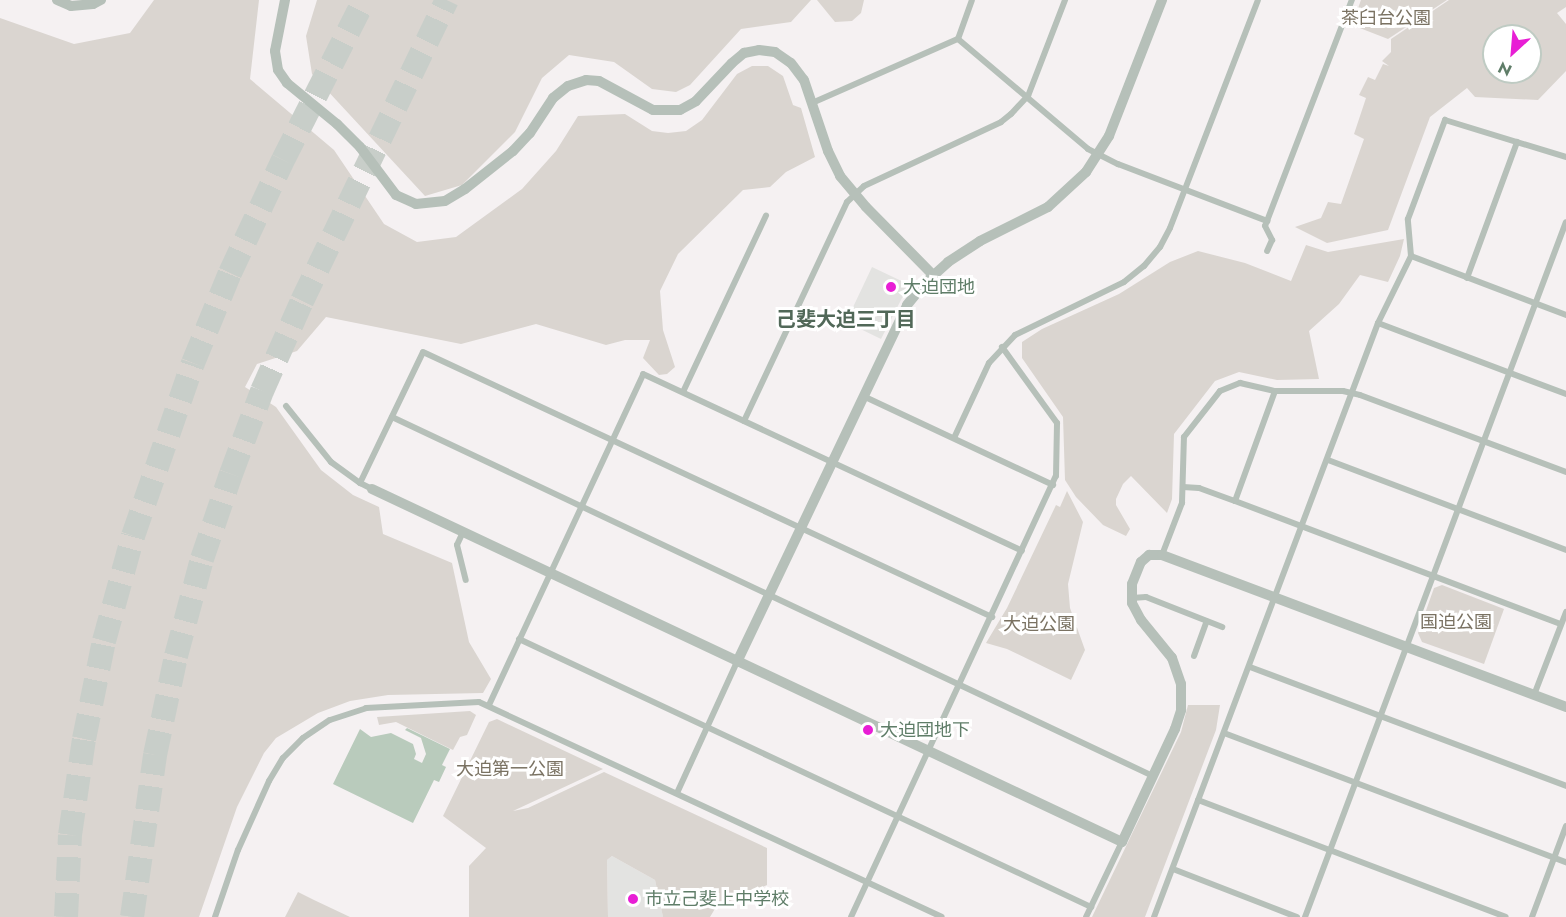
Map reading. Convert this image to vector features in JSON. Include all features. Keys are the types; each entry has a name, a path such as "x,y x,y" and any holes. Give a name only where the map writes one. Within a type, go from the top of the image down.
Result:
{"street":[{"path":"57,0 71,6 93,4 101,0"},
{"path":"285,0 274,51 278,70 287,83 337,124 360,147 396,195 416,204 445,201 465,189 513,151 553,98 568,86 585,80 599,81 653,110 680,110 696,101 744,53 768,51 781,56 800,73 833,164 855,194 933,275"},
{"path":"812,103 958,39 972,0"},
{"path":"744,421 847,202 864,186 1001,122 1028,96 1065,0"},
{"path":"677,793 904,311 933,275 969,247 1048,207 1075,185 1109,136 1162,0"},
{"path":"954,438 989,363 1002,347 1015,335 1112,288 1139,271 1166,238 1258,0"},
{"path":"1267,251 1272,240 1265,226 1352,0"},
{"path":"958,39 1098,155 1267,221"},
{"path":"1154,917 1378,323 1411,256 1408,219 1445,120 1566,158"},
{"path":"1467,278 1517,142"},
{"path":"683,393 766,216"},
{"path":"1305,917 1566,222"},
{"path":"1411,256 1566,315"},
{"path":"1378,323 1566,394"},
{"path":"851,917 1056,476 1057,423 1002,347"},
{"path":"360,483 423,352 992,617"},
{"path":"489,705 643,374 1022,552"},
{"path":"1162,555 1182,503 1184,437 1220,390 1240,383 1275,391 1353,393 1566,472"},
{"path":"1235,501 1275,391"},
{"path":"863,396 1053,485"},
{"path":"286,406 331,462 360,483 1122,842"},
{"path":"392,417 1153,776"},
{"path":"1328,460 1566,550"},
{"path":"1183,487 1199,488 1235,501 1561,624"},
{"path":"463,532 457,545 466,580"},
{"path":"1086,917 1179,720 1181,684 1172,658 1135,612 1131,598 1132,584 1141,562 1149,555 1162,555 1566,707"},
{"path":"1131,598 1146,597 1222,627"},
{"path":"1534,695 1566,612"},
{"path":"1194,656 1207,621"},
{"path":"519,639 1091,907"},
{"path":"1250,667 1566,786"},
{"path":"215,917 238,850 269,781 283,758 312,730 342,715 374,707 479,702 942,917"},
{"path":"1224,733 1566,862"},
{"path":"1198,800 1506,917"},
{"path":"1532,917 1566,826"},
{"path":"1173,869 1297,917"}],"shaded area":[{"path":"872,267 912,286 902,298 881,339 846,322"},
{"path":"407,728 450,749 442,765 446,767 439,782 434,780 413,823 333,784 360,729 371,737 391,733 413,744 416,754 414,759 422,763 426,754 421,738 405,730"},
{"name":"市立己斐上中学校","path":"612,856 655,880 663,917 608,917 607,860"}],"green space":[{"path":"154,0 259,0 250,79 334,150 384,224 417,242 456,237 522,189 556,151 578,116 625,114 652,131 668,133 686,131 702,120 737,74 752,66 768,66 783,76 793,105 801,108 815,157 786,172 770,187 743,190 678,254 660,291 663,330 675,367 667,374 659,375 643,358 650,340 625,340 606,345 536,324 461,344 326,317 297,351 257,364 245,387 276,407 321,470 353,495 379,507 383,534 452,563 469,642 491,679 483,693 388,695 350,701 318,713 276,738 264,753 237,807 199,917 0,917 0,18 74,44 130,33"},
{"path":"317,0 811,0 791,22 741,29 690,85 676,92 652,89 614,62 569,55 542,78 515,132 462,185 425,196 312,74 306,36"},
{"path":"817,0 864,0 861,13 852,21 835,22"},
{"name":"茶臼台公園","path":"1361,0 1447,0 1388,39 1352,25"},
{"path":"1449,0 1566,0 1566,7 1557,13 1566,24 1566,71 1538,100 1475,97 1467,88 1430,117 1388,230 1327,243 1295,227 1321,218 1328,202 1341,204 1364,139 1354,134 1366,98 1359,95 1368,77 1375,80 1383,64 1389,66 1382,61 1391,52 1391,39"},
{"path":"1404,239 1400,256 1388,282 1360,275 1339,304 1309,331 1319,379 1277,380 1239,372 1215,381 1174,434 1172,499 1167,513 1131,476 1123,484 1116,499 1116,505 1130,529 1126,536 1103,525 1076,497 1065,480 1063,417 1022,358 1022,342 1042,329 1119,294 1170,262 1198,251 1245,263 1291,281 1306,245 1328,252"},
{"name":"大迫公園","path":"1067,491 1083,522 1068,584 1070,608 1085,650 1071,680 1007,649 986,643 1007,608 1056,505 1060,507"},
{"name":"国迫公園","path":"1442,585 1504,609 1484,664 1422,642 1418,633 1434,588"},
{"path":"1188,705 1220,705 1216,730 1145,917 1092,917 1181,732"},
{"path":"470,711 476,715 467,735 460,737 453,750 396,722 379,725 377,717"},
{"name":"大迫第一公園","path":"497,719 603,769 513,811 528,808 604,772 767,848 767,885 716,907 710,917 663,917 655,880 612,856 607,860 608,917 469,917 469,866 486,848 443,816 489,722"},
{"path":"298,892 314,900 350,917 285,917"}],"tunnel":[{"path":"66,917 70,835 84,739 104,641 133,536 193,363 230,273 283,160 364,0"},
{"path":"132,917 155,755 176,656 202,559 231,474 262,391 302,301 447,0"}],"place":[{"name":"大迫団地","path":"891,287"},
{"name":"大迫団地下","path":"868,730"},
{"name":"市立己斐上中学校","path":"633,899"}],"district":[{"name":"己斐大迫三丁目","path":"846,319"}]}
